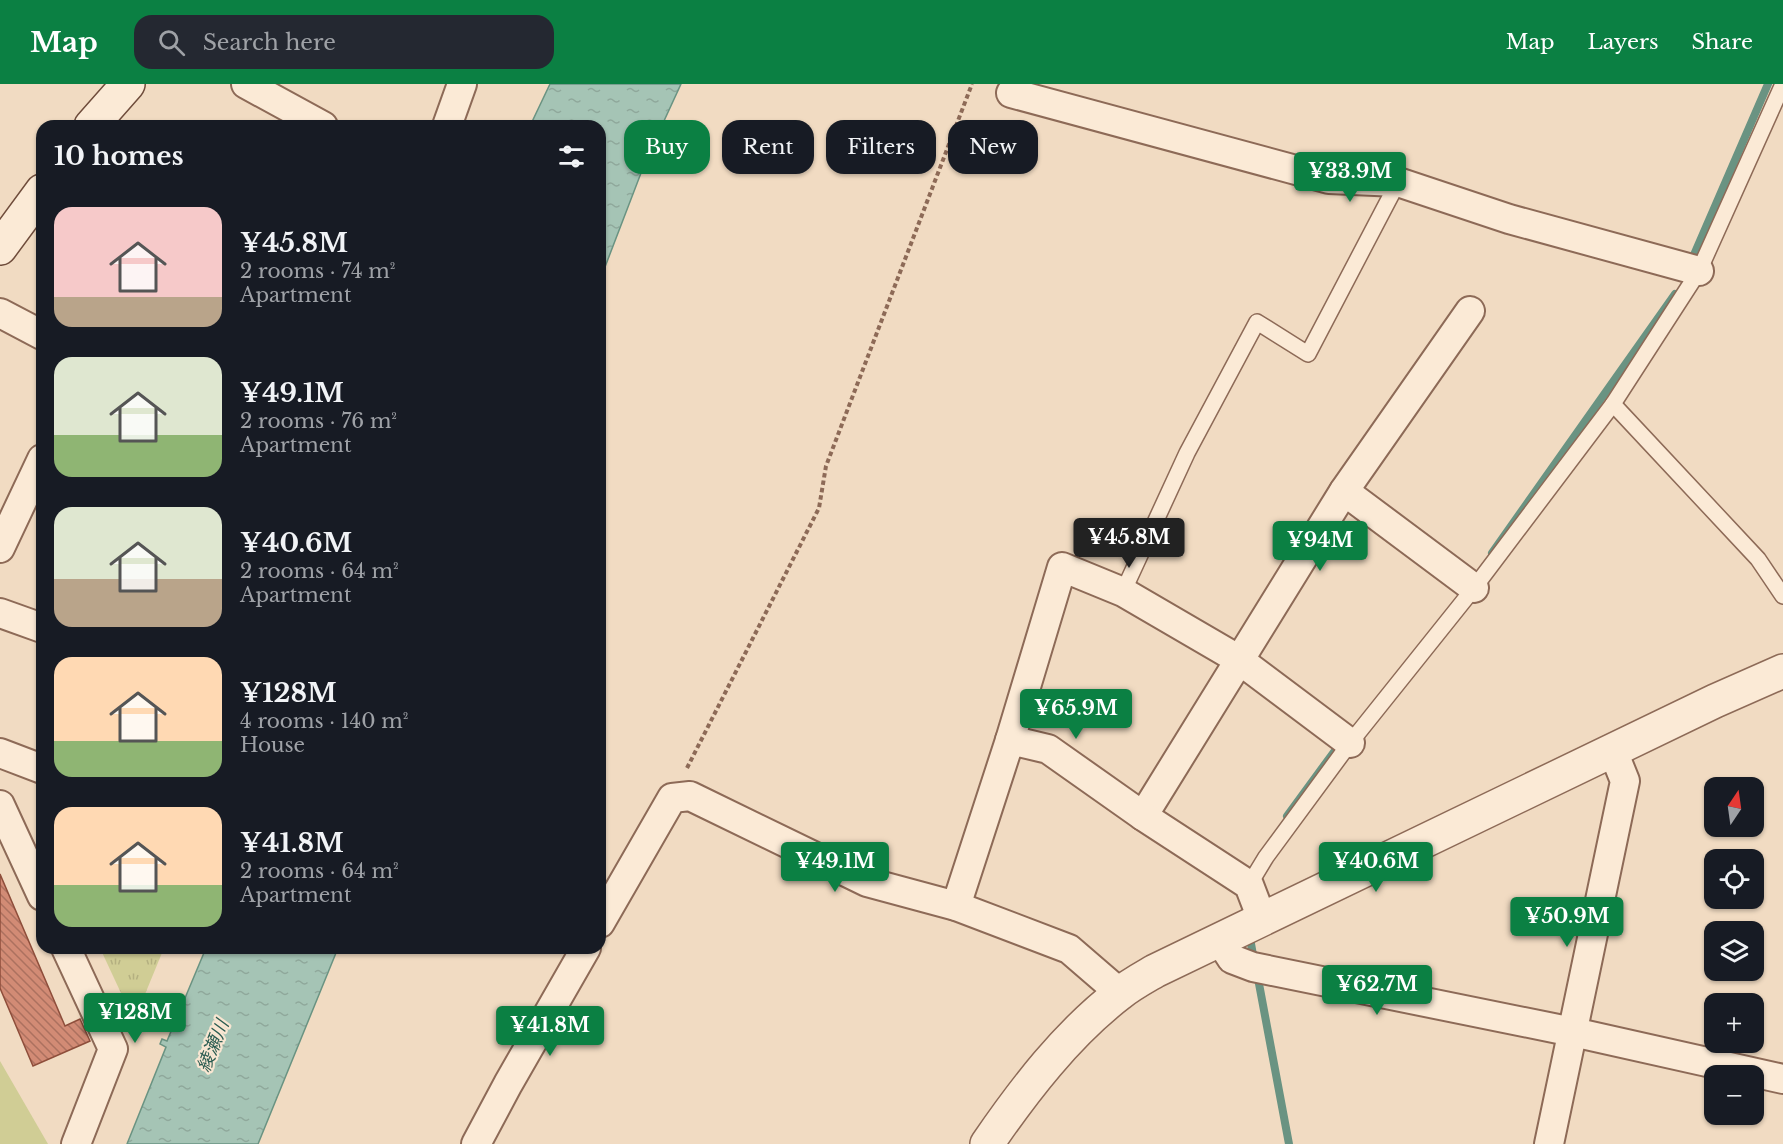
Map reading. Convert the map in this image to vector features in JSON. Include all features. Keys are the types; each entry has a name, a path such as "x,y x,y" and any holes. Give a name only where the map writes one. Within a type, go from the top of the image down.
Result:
{"street":[{"path":"97,120 128,84"},
{"path":"246,84 279,116 297,120"},
{"path":"449,120 462,84"},
{"path":"1011,93 1329,179 1398,182 1509,219 1699,271"},
{"path":"0,248 36,198"},
{"path":"1143,816 1344,491 1470,311"},
{"path":"0,313 36,332"},
{"path":"2,539 36,474"},
{"path":"1344,491 1474,588"},
{"path":"956,906 1010,740 1062,567 1123,592 1238,659 1350,743"},
{"path":"0,613 36,626"},
{"path":"987,1144 1043,1070 1083,1025 1120,993 1155,971 1715,701 1783,671"},
{"path":"1010,740 1048,749 1143,816 1249,885 1262,919"},
{"path":"1549,1144 1624,781 1614,751"},
{"path":"0,753 36,767"},
{"path":"606,913 672,798 690,796 867,882 956,906 1069,949 1120,993"},
{"path":"0,805 36,883"},
{"path":"1219,939 1232,959 1253,967 1573,1032 1783,1079"},
{"path":"69,954 112,1049 76,1144"},
{"path":"476,1144 583,954"}],"lane":[{"path":"1249,885 1266,857 1350,743 1474,588 1613,404 1699,271 1783,84"},
{"path":"1123,592 1187,453 1257,322 1308,354 1398,182"},
{"path":"1613,404 1758,559 1783,596"}],"path":[{"path":"672,798 819,508 826,466 972,84"}],"green space":[{"path":"103,954 162,954 134,1021"},
{"path":"0,1061 48,1144 0,1144"}],"water":[{"path":"550,84 681,84 664,120 624,120 624,174 641,174 606,264 606,120 533,120"},
{"name":"綾瀬川","path":"203,954 336,954 258,1144 127,1144 166,1047 160,1044 162,1039 167,1041"}],"building":[{"path":"0,874 65,1026 80,1019 90,1041 33,1066 0,988"}],"waterway":[{"path":"1690,264 1768,84"},
{"path":"1492,553 1675,294"},
{"path":"1287,816 1342,741"},
{"path":"1249,932 1254,961"},
{"path":"1257,973 1289,1144"}]}
